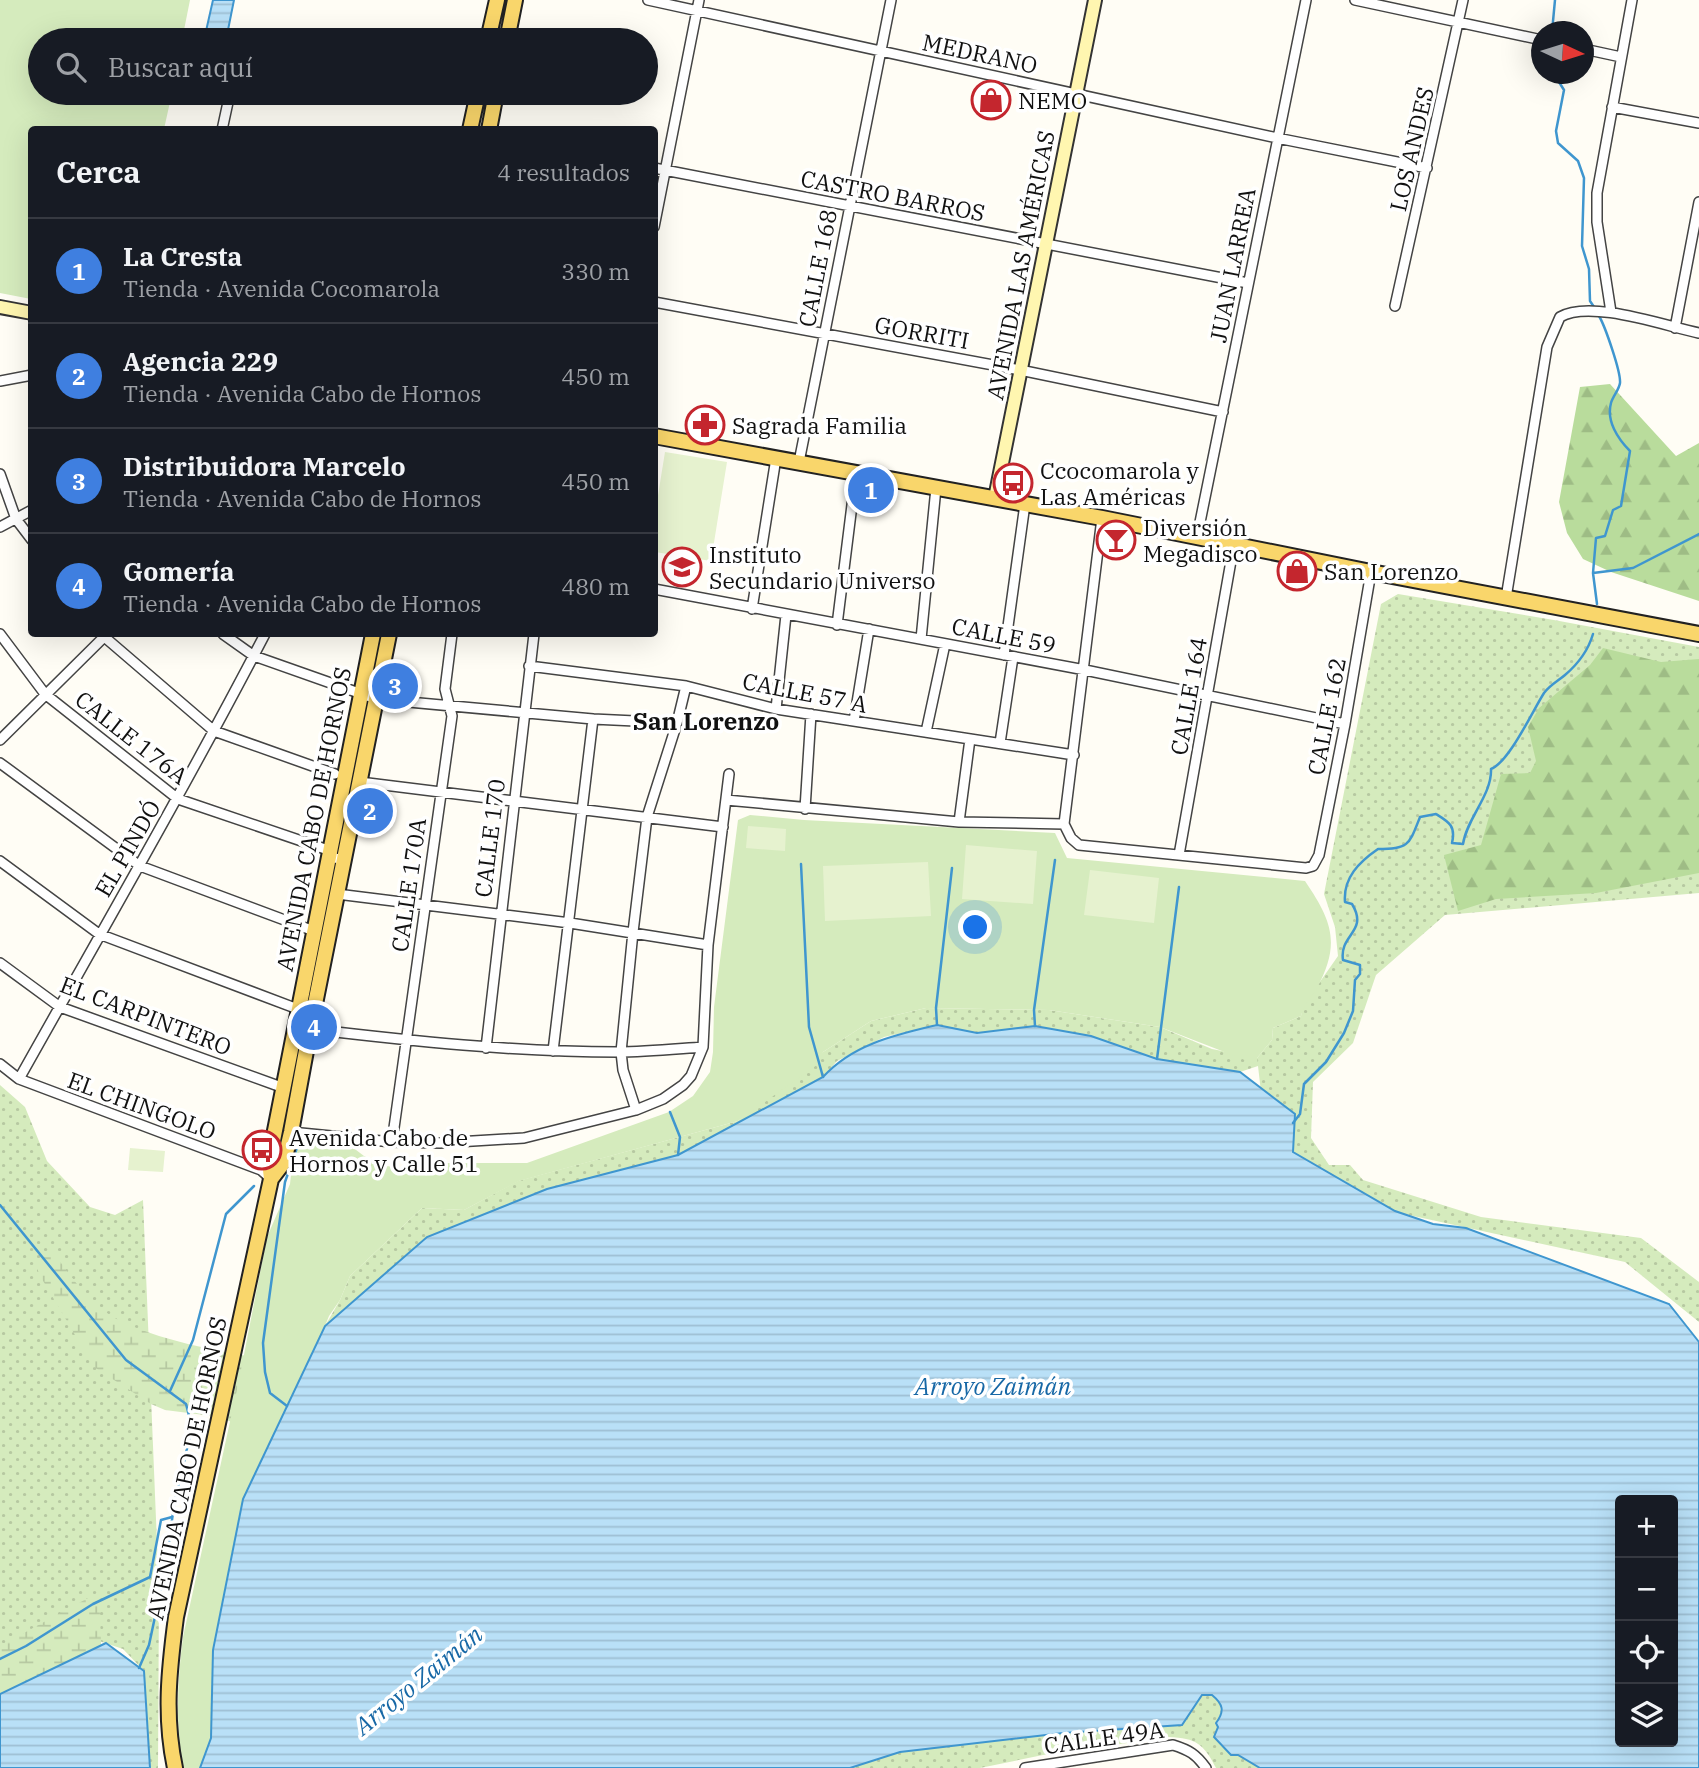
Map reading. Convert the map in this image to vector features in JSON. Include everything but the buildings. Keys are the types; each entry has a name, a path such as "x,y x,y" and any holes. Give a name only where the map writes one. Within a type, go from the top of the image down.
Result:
{"main road":[{"path":"491,28 497,0"},
{"path":"509,28 515,0"},
{"name":"AVENIDA LAS AMÉRICAS","path":"995,498 1095,0"},
{"path":"471,126 475,105"},
{"path":"490,126 494,105"},
{"path":"0,307 28,312"},
{"path":"658,437 1102,518 1699,634"},
{"name":"AVENIDA CABO DE HORNOS","path":"175,1768 168,1722 167,1681 176,1617 271,1179 269,1161 372,637"},
{"name":"AVENIDA CABO DE HORNOS","path":"271,1179 284,1161 291,1132 388,637"}],"street":[{"name":"MEDRANO","path":"648,0 1277,138 1427,167"},
{"path":"658,208 699,0"},
{"name":"CALLE 168","path":"799,462 891,0"},
{"name":"JUAN LARREA","path":"1197,537 1306,0"},
{"path":"1354,0 1531,38"},
{"name":"LOS ANDES","path":"1395,306 1464,0"},
{"path":"1611,312 1597,222 1597,193 1632,0"},
{"path":"1594,51 1621,57"},
{"path":"223,126 227,105"},
{"path":"1612,107 1699,123"},
{"name":"CASTRO BARROS","path":"658,168 1248,283"},
{"path":"1675,328 1699,202"},
{"name":"GORRITI","path":"658,304 1020,370 1223,412"},
{"path":"1506,598 1547,347 1560,317 1575,311 1594,310 1699,333"},
{"path":"0,381 28,376"},
{"path":"752,609 776,458"},
{"path":"837,625 856,473"},
{"path":"0,474 16,519 28,535"},
{"path":"921,639 936,488"},
{"path":"1000,744 1025,504"},
{"path":"0,527 28,512"},
{"path":"1102,518 1064,824 1071,838 1079,845 1179,855"},
{"name":"CALLE 164","path":"1179,855 1234,544"},
{"name":"CALLE 162","path":"1179,855 1306,868 1313,866 1319,855 1345,724 1371,572"},
{"name":"CALLE 59","path":"658,590 1085,670 1345,724"},
{"path":"776,709 786,615"},
{"path":"854,721 869,629"},
{"name":"CALLE 176A","path":"0,634 45,694 178,799 331,851 333,857 344,861"},
{"path":"0,740 102,637"},
{"path":"106,637 214,731 335,774"},
{"path":"227,637 254,656 376,699 593,719 677,723"},
{"name":"EL PINDÓ","path":"19,1079 178,799 264,637"},
{"name":"CALLE 170A","path":"392,1142 452,716 445,689 452,637"},
{"name":"CALLE 170","path":"486,1048 534,637"},
{"path":"926,732 945,644"},
{"name":"CALLE 57 A","path":"529,666 686,686 776,709 1074,755"},
{"path":"636,1110 623,1070 621,1052 633,932 647,817 686,686"},
{"path":"804,809 811,714"},
{"path":"553,1051 593,719"},
{"path":"959,822 970,739"},
{"path":"0,763 140,866 314,931"},
{"path":"291,1132 392,1142 440,1143 524,1138 636,1110 663,1099 683,1085 691,1076 703,1047 708,945 729,774"},
{"path":"360,782 723,827"},
{"path":"726,800 959,822 1064,824"},
{"path":"0,862 99,934 299,1009 311,1022 407,1041 486,1048 621,1052 703,1047"},
{"path":"337,894 570,923 708,945"},
{"name":"EL CARPINTERO","path":"0,963 60,1007 284,1088"},
{"name":"EL CHINGOLO","path":"0,1064 19,1079 261,1170 271,1179"},
{"name":"CALLE 49A","path":"1025,1768 1173,1745 1188,1749 1206,1768"}],"green space":[{"path":"0,0 190,0 184,28 28,28 28,105 169,105 165,126 28,126 28,298 0,293"},
{"path":"1610,384 1676,456 1699,443 1699,601 1611,572 1583,559 1567,533 1559,502 1580,387"},
{"path":"665,452 727,462 711,561 658,552 658,495"},
{"path":"1398,594 1699,647 1699,893 1445,915 1376,975 1353,1043 1313,1082 1311,1138 1329,1165 1350,1165 1363,1180 1481,1217 1641,1238 1699,1282 1699,1322 1625,1262 1335,1199 1264,1118 1258,1066 1240,1072 1157,1059 1091,1036 1035,1026 977,1034 937,1025 884,1037 837,1061 823,1077 678,1155 547,1189 427,1237 325,1326 350,1276 422,1208 464,1210 518,1181 738,1121 823,1052 871,1021 926,1008 1049,1010 1160,1027 1212,1049 1257,1058 1272,1040 1273,1028 1301,1016 1303,1006 1338,956 1335,927 1324,894 1381,604"},
{"path":"1603,648 1661,662 1699,659 1699,873 1596,893 1496,899 1458,911 1444,855 1481,845 1501,774 1530,773 1536,761 1528,727 1539,708 1590,665"},
{"path":"750,815 1055,833 1067,858 1305,881 1327,921 1331,945 1329,958 1317,988 1301,1016 1273,1028 1272,1040 1257,1058 1258,1065 1160,1027 1049,1010 926,1008 871,1021 823,1052 818,1064 738,1121 519,1181 464,1210 422,1208 350,1276 340,1300 329,1316 296,1397 213,1650 211,1738 200,1768 182,1768 178,1702 183,1637 267,1237 290,1184 295,1137 343,1140 364,1156 387,1166 406,1169 424,1163 527,1163 669,1112 693,1096 710,1072 714,1007 738,820"},
{"path":"748,826 786,829 785,851 746,848"},
{"path":"966,845 1037,851 1033,904 962,899"},
{"path":"928,862 931,916 825,921 823,866"},
{"path":"1090,870 1159,878 1154,923 1084,915"},
{"path":"0,1085 25,1107 47,1161 90,1207 115,1215 143,1200 159,1593 158,1768 150,1768 144,1671 123,1649 78,1634 0,1670"},
{"path":"130,1148 165,1151 163,1172 128,1170"},
{"path":"52,1251 93,1302 125,1323 186,1343 267,1359 254,1432 220,1417 165,1410 151,1404 94,1367 39,1274 36,1264"},
{"path":"99,1592 105,1744 0,1768 0,1646"},
{"path":"1202,1695 1212,1695 1220,1702 1221,1715 1216,1723 1238,1755 1260,1768 1216,1768 1198,1744 1169,1737 1043,1755 980,1768 850,1768 900,1752 1063,1733 1182,1725"}],"water":[{"path":"213,0 234,0 228,28 207,28"},
{"name":"Arroyo Zaimán","path":"937,1025 977,1033 1035,1026 1091,1036 1157,1059 1240,1072 1295,1114 1293,1152 1395,1211 1433,1224 1466,1228 1669,1304 1699,1342 1699,1768 1260,1768 1238,1755 1231,1755 1214,1737 1222,1708 1212,1695 1202,1695 1182,1725 1063,1733 900,1752 850,1768 200,1768 211,1738 213,1650 243,1499 325,1326 427,1237 547,1189 678,1155 823,1077 848,1056 890,1037"},
{"path":"106,1643 144,1671 150,1768 0,1768 0,1694"}],"waterway":[{"path":"1553,21 1555,0"},
{"path":"1560,84 1564,90 1556,131 1558,143 1578,161 1584,178 1582,246 1589,269 1590,301 1596,310"},
{"path":"1597,604 1593,573 1596,538 1605,536 1613,510 1621,506 1630,451 1617,435 1610,416 1611,403 1620,377 1599,316"},
{"path":"1593,573 1633,568 1699,534"},
{"path":"1293,1123 1300,1114 1304,1084 1326,1062 1344,1033 1353,1011 1355,980 1360,974 1360,965 1343,960 1343,951 1357,921 1352,904 1345,902 1347,885 1354,871 1378,849 1396,848 1406,843 1420,817 1436,814 1441,817 1452,828 1452,843 1463,844 1469,825 1488,788 1491,769 1498,765 1513,747 1544,693 1582,657 1593,634"},
{"path":"1035,1026 1034,1010 1055,860"},
{"path":"801,864 809,1027 823,1077"},
{"path":"937,1025 936,1008 952,868"},
{"path":"1157,1059 1179,887"},
{"path":"670,1112 680,1137 678,1155"},
{"path":"287,1406 270,1393 263,1343 285,1182 299,1142"},
{"path":"170,1391 193,1340 226,1214 254,1186"},
{"path":"0,1205 126,1360 186,1404 192,1427 174,1505 166,1565 149,1645 139,1668"},
{"path":"0,1659 93,1604 150,1577 161,1520 172,1517"}],"place":[{"name":"NEMO","path":"991,100"},
{"name":"Sagrada Familia","path":"705,425"},
{"name":"Ccocomarola y Las Américas","path":"1013,483"},
{"name":"La Cresta","path":"871,490"},
{"name":"Diversión Megadisco","path":"1116,540"},
{"name":"Instituto Secundario Universo","path":"682,567"},
{"name":"San Lorenzo","path":"1297,571"},
{"name":"Distribuidora Marcelo","path":"395,686"},
{"name":"Agencia 229","path":"370,811"},
{"name":"Gomería","path":"314,1027"},
{"name":"Avenida Cabo de Hornos y Calle 51","path":"262,1150"}],"district":[{"name":"San Lorenzo","path":"706,721"}]}
